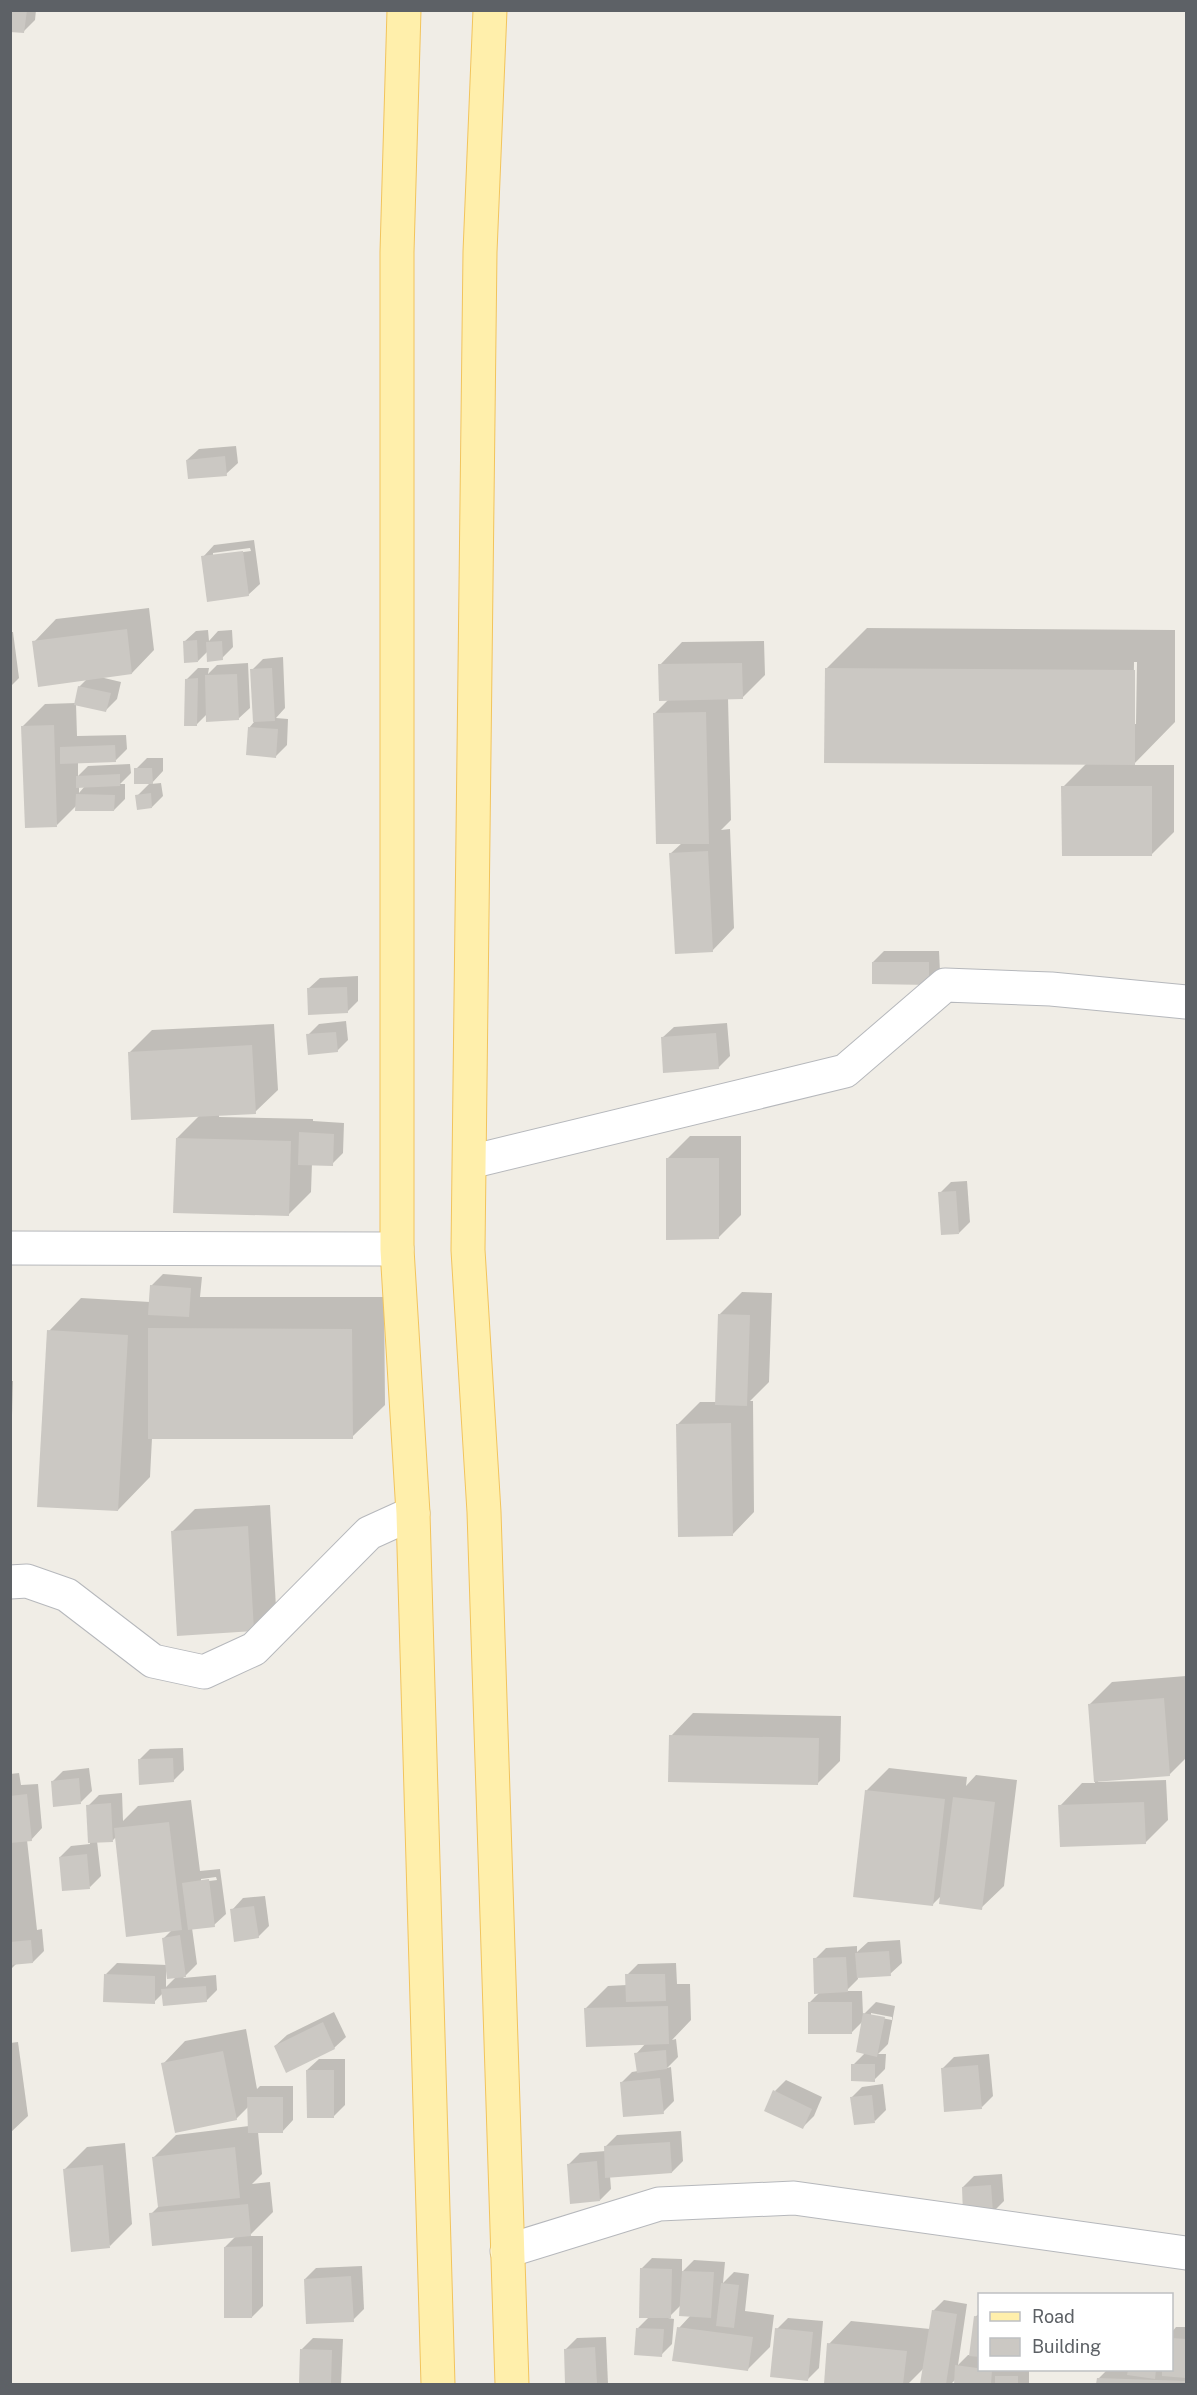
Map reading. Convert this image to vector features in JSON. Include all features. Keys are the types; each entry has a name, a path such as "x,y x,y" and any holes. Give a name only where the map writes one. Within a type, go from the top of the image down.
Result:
{"main road":[{"path":"404,10 398,252 397,1249 413,1513 438,2385"},
{"path":"490,10 480,252 468,1250 484,1512 512,2385"}],"street":[{"path":"470,1162 846,1071 945,985 1051,989 1186,1002"},
{"path":"10,1248 397,1249"},
{"path":"10,1582 27,1581 67,1595 153,1661 204,1672 254,1650 369,1533 413,1513"},
{"path":"507,2251 659,2204 794,2198 1186,2253"}],"building":[{"path":"10,10 27,10 24,33 10,32"},
{"path":"225,456 227,476 188,479 186,460"},
{"path":"243,551 249,596 207,602 201,556"},
{"path":"127,629 132,674 38,687 32,641"},
{"path":"197,640 198,662 184,663 183,641"},
{"path":"222,641 223,660 207,662 206,642"},
{"path":"742,663 743,699 659,701 658,664"},
{"path":"272,668 275,721 253,722 250,669"},
{"path":"825,668 1135,670 1135,765 824,763"},
{"path":"237,674 239,720 206,722 205,675"},
{"path":"198,678 197,726 184,726 185,679"},
{"path":"78,686 111,693 106,712 74,705"},
{"path":"706,712 709,844 656,844 653,713"},
{"path":"54,725 57,827 25,828 21,726"},
{"path":"248,727 278,729 276,758 246,755"},
{"path":"115,745 116,762 60,764 60,747"},
{"path":"134,768 152,768 153,784 134,784"},
{"path":"120,774 120,786 76,788 76,776"},
{"path":"1061,786 1152,786 1152,856 1062,856"},
{"path":"151,793 152,808 137,810 135,795"},
{"path":"76,794 115,795 114,811 75,811"},
{"path":"708,851 713,952 675,954 669,853"},
{"path":"872,962 929,962 929,985 872,984"},
{"path":"347,987 348,1013 308,1015 307,988"},
{"path":"336,1032 338,1052 308,1055 306,1034"},
{"path":"716,1033 719,1069 663,1073 661,1037"},
{"path":"252,1045 256,1114 131,1120 128,1052"},
{"path":"299,1132 334,1134 333,1166 298,1165"},
{"path":"176,1138 291,1141 289,1216 173,1213"},
{"path":"666,1158 719,1158 719,1239 666,1240"},
{"path":"956,1191 959,1234 941,1235 938,1192"},
{"path":"150,1285 191,1288 189,1317 148,1315"},
{"path":"718,1314 750,1315 747,1406 715,1405"},
{"path":"148,1328 352,1329 353,1439 148,1439"},
{"path":"47,1330 128,1335 118,1511 37,1507"},
{"path":"731,1423 733,1536 678,1537 676,1424"},
{"path":"248,1526 254,1631 177,1636 171,1531"},
{"path":"1164,1698 1170,1776 1094,1782 1088,1704"},
{"path":"669,1735 819,1738 818,1785 668,1782"},
{"path":"173,1758 174,1782 139,1785 138,1759"},
{"path":"79,1778 81,1804 53,1807 51,1781"},
{"path":"865,1790 945,1799 933,1906 853,1897"},
{"path":"27,1794 32,1841 10,1843 10,1796"},
{"path":"953,1797 995,1802 982,1910 939,1904"},
{"path":"1144,1802 1146,1844 1060,1847 1058,1805"},
{"path":"111,1803 113,1842 88,1843 86,1805"},
{"path":"169,1822 182,1930 126,1937 114,1828"},
{"path":"87,1854 90,1889 62,1891 59,1857"},
{"path":"209,1879 215,1927 188,1930 182,1883"},
{"path":"254,1906 259,1938 234,1942 230,1909"},
{"path":"180,1935 186,1977 167,1979 162,1938"},
{"path":"31,1940 33,1963 11,1965 10,1942"},
{"path":"889,1951 891,1976 857,1978 855,1953"},
{"path":"846,1957 848,1992 814,1994 813,1958"},
{"path":"104,1974 155,1976 155,2004 103,2002"},
{"path":"625,1974 665,1974 666,2001 626,2002"},
{"path":"206,1986 207,2002 163,2006 161,1989"},
{"path":"808,2002 852,2002 852,2034 808,2034"},
{"path":"668,2006 669,2044 586,2047 584,2008"},
{"path":"863,2013 885,2017 877,2057 856,2052"},
{"path":"323,2022 335,2049 286,2073 274,2046"},
{"path":"666,2050 667,2069 637,2073 634,2053"},
{"path":"223,2051 237,2120 175,2133 161,2063"},
{"path":"851,2064 875,2064 875,2082 851,2081"},
{"path":"978,2065 982,2109 944,2112 941,2068"},
{"path":"306,2070 334,2070 334,2118 307,2118"},
{"path":"660,2078 664,2114 623,2117 620,2082"},
{"path":"773,2090 812,2109 803,2129 764,2111"},
{"path":"872,2095 875,2123 854,2125 850,2097"},
{"path":"247,2097 283,2097 283,2133 248,2133"},
{"path":"670,2142 672,2173 605,2178 604,2146"},
{"path":"235,2147 240,2198 158,2207 152,2157"},
{"path":"597,2161 600,2201 570,2204 567,2164"},
{"path":"103,2165 110,2248 71,2252 63,2169"},
{"path":"991,2185 993,2213 963,2215 962,2187"},
{"path":"248,2204 251,2236 152,2246 149,2213"},
{"path":"252,2246 252,2318 224,2318 224,2247"},
{"path":"640,2268 672,2269 671,2318 639,2318"},
{"path":"682,2271 714,2272 711,2318 679,2316"},
{"path":"351,2276 354,2322 306,2324 304,2279"},
{"path":"721,2283 739,2285 734,2328 716,2326"},
{"path":"932,2310 957,2314 946,2384 920,2384"},
{"path":"974,2316 978,2317 978,2357 969,2356"},
{"path":"677,2327 753,2337 748,2371 672,2361"},
{"path":"636,2328 664,2329 662,2357 634,2355"},
{"path":"775,2328 813,2332 808,2381 770,2377"},
{"path":"1173,2338 1186,2339 1186,2378 1162,2376 1162,2371 1173,2371"},
{"path":"827,2343 907,2351 903,2384 824,2384"},
{"path":"595,2347 597,2384 565,2384 564,2349"},
{"path":"300,2349 332,2350 331,2384 299,2384"},
{"path":"955,2365 978,2368 978,2371 992,2371 991,2384 954,2384"},
{"path":"1128,2371 1156,2371 1155,2379 1127,2375"},
{"path":"995,2376 1018,2376 1018,2384 995,2384"},
{"path":"1097,2378 1186,2381 1186,2384 1096,2384"}]}
